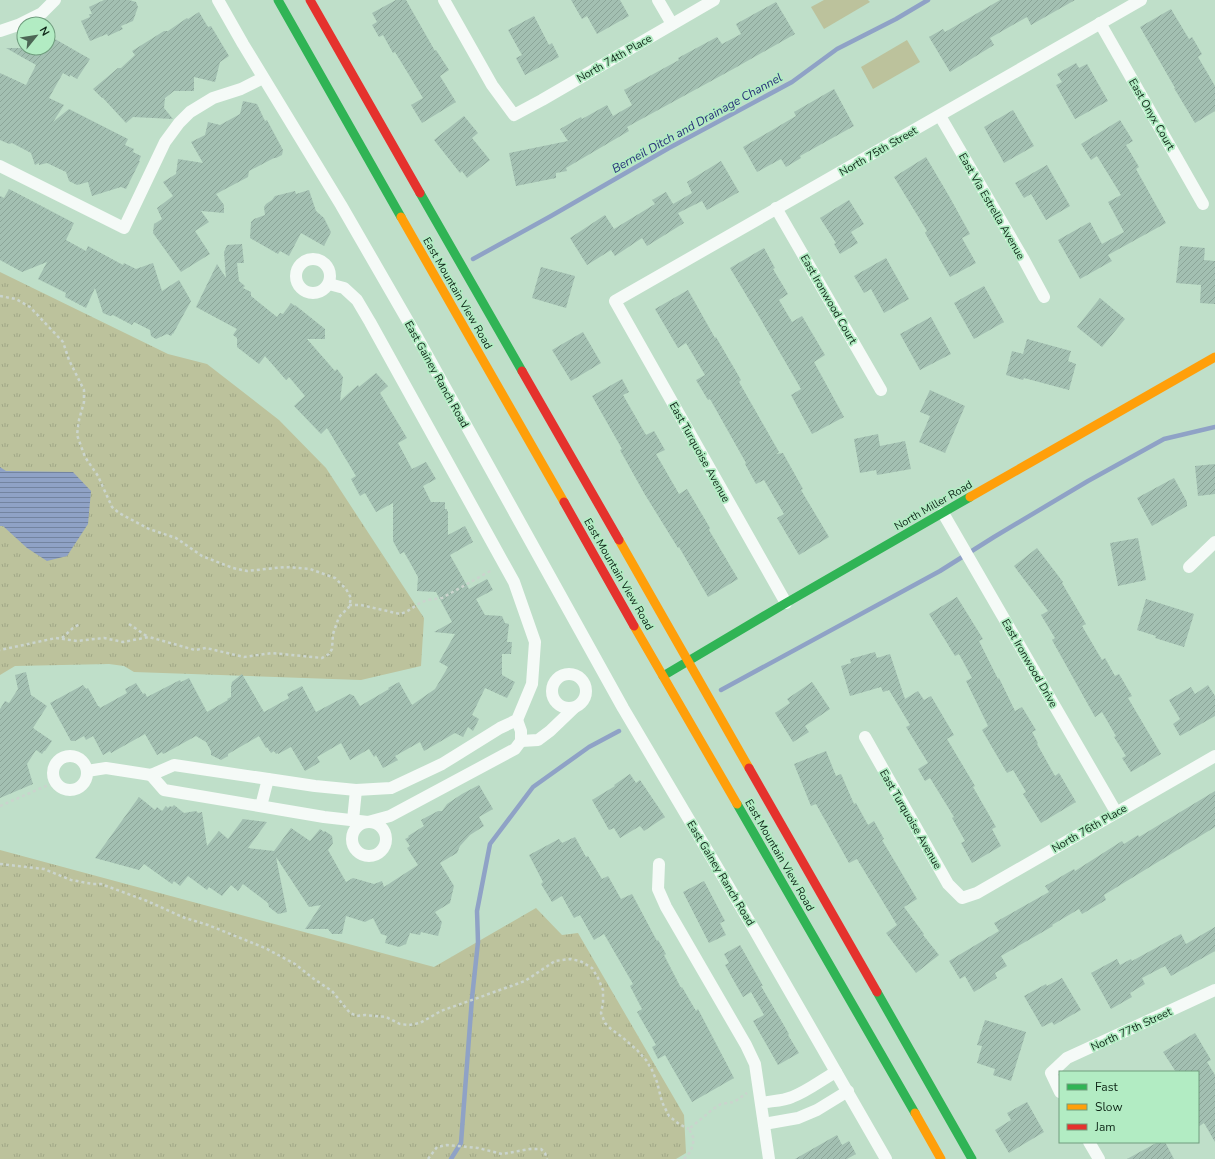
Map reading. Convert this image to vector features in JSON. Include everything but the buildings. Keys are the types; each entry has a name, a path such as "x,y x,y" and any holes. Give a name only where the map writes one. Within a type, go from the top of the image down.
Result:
{"main road":[{"name":"East Mountain View Road","path":"278,0 663,676 941,1159"},
{"name":"East Mountain View Road","path":"310,0 972,1159"},
{"name":"North Miller Road","path":"663,676 1215,357"}],"street":[{"path":"0,31 18,25 42,12 55,0"},
{"name":"East Gainey Ranch Road","path":"218,0 263,78 341,205 412,328 646,749 755,931 886,1159"},
{"name":"North 74th Place","path":"444,0 492,85 514,115 714,0"},
{"path":"658,0 672,24"},
{"name":"North 75th Street","path":"615,301 1141,0"},
{"name":"East Onyx Court","path":"1100,23 1203,204"},
{"path":"0,166 124,228 165,142 179,123 190,112 213,98 241,89 263,78"},
{"name":"East Via Estrella Avenue","path":"940,116 1044,297"},
{"name":"East Ironwood Court","path":"776,208 881,390"},
{"path":"87,771 106,768 151,775 174,765 315,786 356,790 391,788 445,761 500,728 517,720 532,684 535,642 514,582 357,300 344,288 329,284"},
{"name":"East Turquoise Avenue","path":"615,301 786,604"},
{"name":"East Ironwood Drive","path":"943,514 1116,812"},
{"path":"1189,567 1215,542"},
{"path":"521,741 538,740 550,731 574,708 580,705 586,696 587,690 585,684 578,676 567,674 557,679 552,689 554,700 563,707 569,709 574,708"},
{"path":"585,684 604,674"},
{"path":"532,684 552,689"},
{"path":"151,775 164,790 324,817 368,822 390,816 515,749 521,741 521,731 517,720"},
{"name":"East Turquoise Avenue","path":"865,737 948,884 962,898"},
{"path":"67,756 73,756 83,761 87,771 87,777 81,787 76,790 64,790 55,782 53,771 57,761 67,756"},
{"name":"North 76th Place","path":"962,898 977,893 1215,756"},
{"path":"445,761 457,780"},
{"path":"261,806 268,779"},
{"path":"353,820 356,790"},
{"path":"659,864 658,888 666,907 746,1044 755,1064 769,1159"},
{"name":"North 77th Street","path":"1059,1090 1051,1073 1067,1058 1213,996"},
{"path":"761,1103 791,1098 836,1072"},
{"path":"764,1124 798,1118 817,1110 848,1091"},
{"path":"1090,1143 1099,1159"}],"path":[{"path":"0,296 16,299 30,307 63,342 69,360 84,390 84,402 79,420 77,436 85,457 98,476 112,507 119,513 149,529 176,538 202,556 232,568 247,571 285,567 310,569 335,578 346,589 351,598 349,605 339,617 333,634 332,649 329,654 322,658 272,652 244,656 206,648 195,650 149,637 129,624"},
{"path":"349,605 360,605 400,614 427,600 442,598 504,563"},
{"path":"61,639 80,624"},
{"path":"0,650 56,638 78,641 104,638 123,642 149,637"},
{"path":"0,806 55,782"},
{"path":"0,864 44,869 70,880 101,884 147,901 185,918 208,925 264,948 295,964 332,991 350,1013 357,1016 364,1015 386,1017 400,1024 409,1025 420,1023 441,1011 525,981 555,962 570,959 580,961 592,968 603,990 601,1013 605,1023 610,1029 637,1050 646,1060 655,1076 662,1102 670,1116 679,1124 689,1129 694,1139 691,1151 684,1159"},
{"path":"689,1129 721,1104 734,1102 759,1088"},
{"path":"428,1159 438,1147 452,1146 478,1148 502,1154 540,1149 545,1153 547,1159"}],"green space":[{"path":"824,0 868,0 870,2 824,29 811,7"},
{"path":"907,40 920,62 873,89 861,67"},
{"path":"0,272 168,354 207,364 279,420 326,468 424,618 421,666 361,680 134,672 124,666 109,664 15,666 0,675"},
{"path":"0,850 434,967 536,908 562,935 578,933 684,1115 686,1153 676,1159 0,1159"}],"water":[{"path":"0,467 6,471 73,472 91,491 88,524 67,556 47,561 27,548 3,526 0,526"}],"waterway":[{"name":"Berneil Ditch and Drainage Channel","path":"473,259 669,148 792,82 837,49 896,19 928,0"},
{"path":"721,690 940,571 1088,481 1164,439 1215,427"},
{"path":"451,1159 461,1143 472,998 478,942 477,911 490,844 533,787 589,747 619,731"}],"traffic: fast":[{"path":"278,0 401,217"},
{"path":"420,193 522,371"},
{"path":"663,676 970,497"},
{"path":"737,804 915,1113"},
{"path":"877,992 972,1159"}],"traffic: slow":[{"path":"401,217 564,502"},
{"path":"970,497 1215,357"},
{"path":"619,540 749,768"},
{"path":"634,626 737,804"},
{"path":"915,1113 941,1159"}],"traffic: jam":[{"path":"310,0 420,193"},
{"path":"522,371 619,540"},
{"path":"564,502 634,626"},
{"path":"749,768 877,992"}]}
